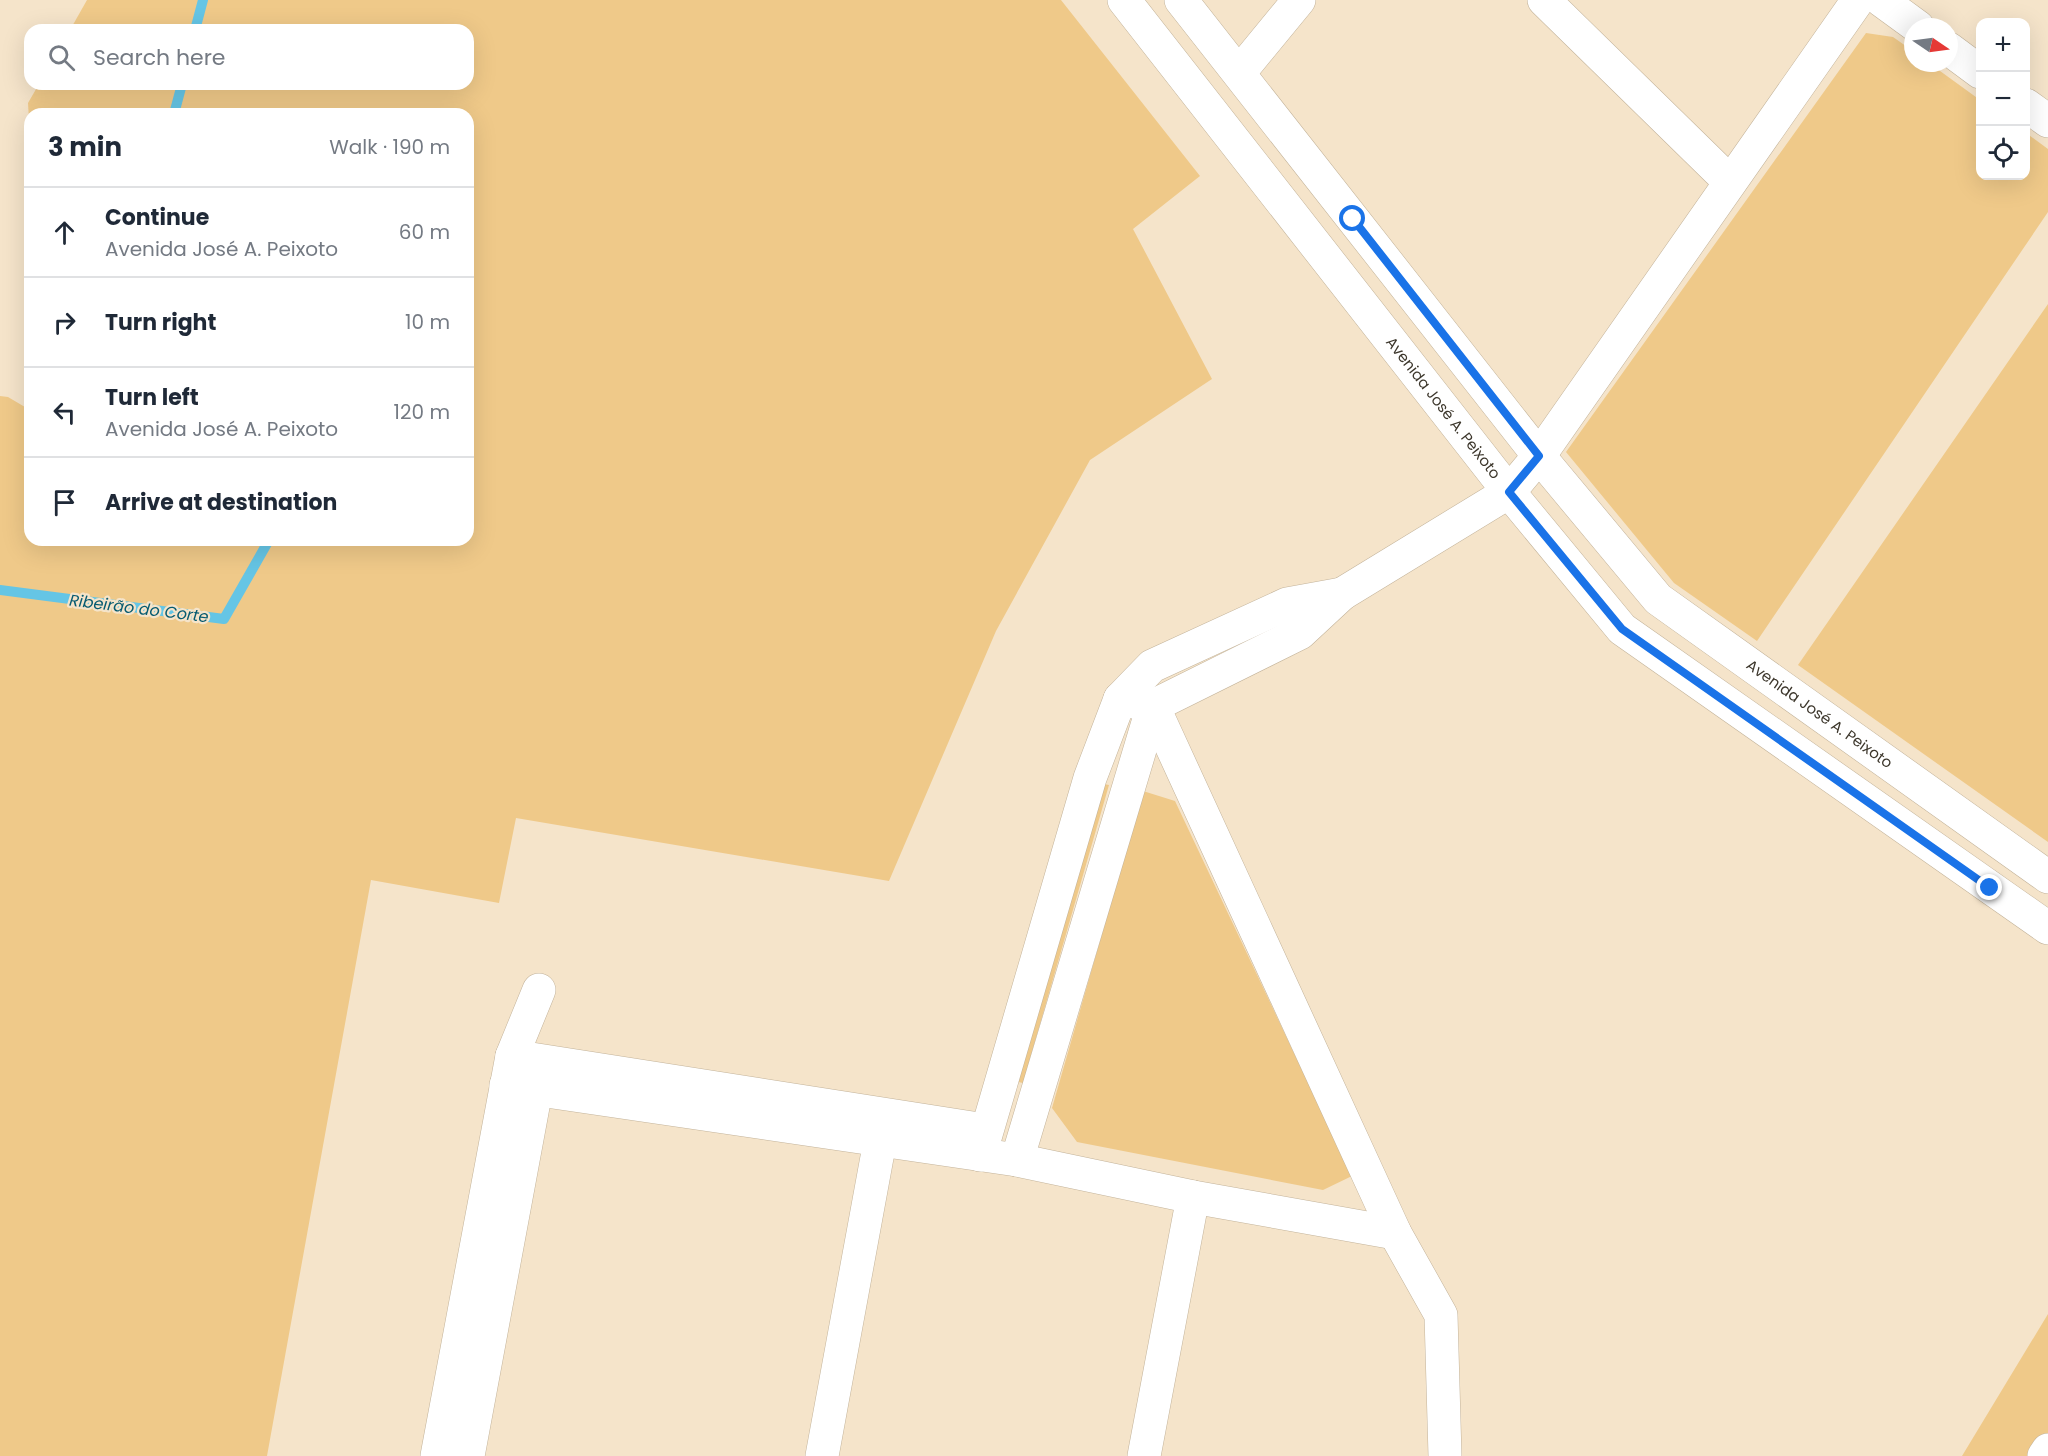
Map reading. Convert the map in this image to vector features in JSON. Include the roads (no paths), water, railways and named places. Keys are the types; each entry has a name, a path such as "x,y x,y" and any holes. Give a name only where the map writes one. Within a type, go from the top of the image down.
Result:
{"street":[{"name":"Avenida José A. Peixoto","path":"1124,0 1509,492 1622,629 2048,928"},
{"name":"Avenida José A. Peixoto","path":"1181,0 1539,456 1658,599 2048,877"},
{"path":"1239,74 1299,0"},
{"path":"1544,0 1730,182"},
{"path":"1120,699 1153,706 1300,633 1342,594 1509,492 1539,456 1858,0"},
{"path":"1881,0 1906,18"},
{"path":"1958,56 1976,69"},
{"path":"2030,108 2048,121"},
{"path":"982,1142 1090,778 1120,699 1152,666 1287,604 1342,594"},
{"path":"1017,1160 1153,706"},
{"path":"1153,706 1395,1233 1441,1315 1445,1456"},
{"path":"524,1072 880,1140 982,1142"},
{"path":"524,1072 982,1142 1017,1160 1193,1197 1395,1233"},
{"path":"437,1456 524,1072"},
{"path":"468,1456 524,1072"},
{"path":"822,1456 880,1140"},
{"path":"1144,1456 1193,1197"},
{"path":"2044,1456 2048,1450"}],"water":[{"path":"266,546 270,546 224,622 0,594 0,590 224,619"}],"waterway":[{"name":"Ribeirão do Corte","path":"197,24 203,0"},
{"name":"Ribeirão do Corte","path":"176,108 180,90"},
{"name":"Ribeirão do Corte","path":"0,590 224,619 266,546"}]}
